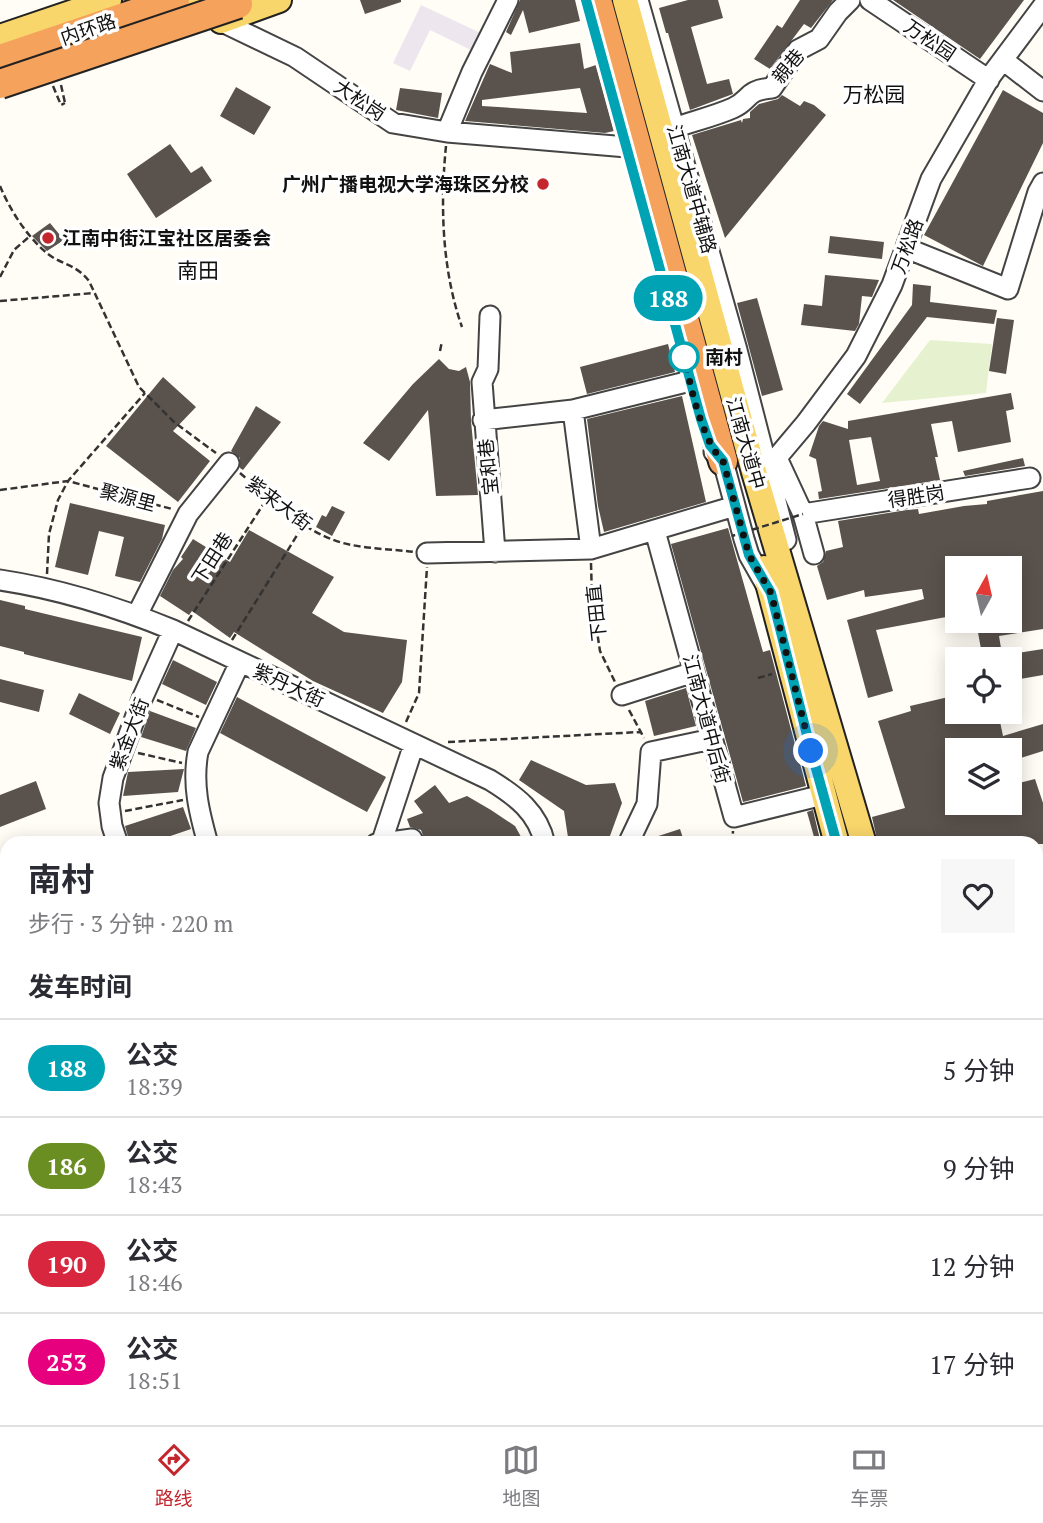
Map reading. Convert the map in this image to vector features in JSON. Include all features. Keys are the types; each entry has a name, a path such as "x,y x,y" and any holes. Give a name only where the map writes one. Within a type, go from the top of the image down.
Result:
{"highway":[{"name":"内环路","path":"0,59 175,0"},
{"path":"597,0 687,327 751,463"},
{"path":"0,84 235,8"},
{"name":"内环路","path":"0,47 136,12"}],"main road":[{"path":"0,37 109,0"},
{"path":"0,47 143,0"},
{"path":"0,69 136,12 206,0"},
{"path":"0,93 124,52 235,8 279,0"},
{"name":"江南大道中","path":"608,0 800,624 862,836"},
{"name":"江南大道中","path":"625,0 705,263 751,463 771,593 835,836"},
{"path":"124,52 136,12"}],"street":[{"path":"447,132 472,72 508,0"},
{"path":"586,0 706,436 714,451 751,463 803,514 814,554"},
{"name":"江南大道中辅路","path":"638,0 674,128 681,180"},
{"name":"親巷","path":"674,128 737,107 758,89 772,88 798,50 818,39 850,0"},
{"name":"万松园","path":"870,0 989,80"},
{"name":"万松路","path":"751,463 806,423 856,356 892,285 931,179 989,80 1043,6"},
{"name":"大松岗","path":"235,8 261,41 295,57 393,123 447,132 627,146"},
{"path":"1003,61 1043,91"},
{"path":"906,248 1008,289 1043,183"},
{"name":"宝和巷","path":"490,316 488,369 482,382 495,552"},
{"path":"484,420 573,410 690,381"},
{"path":"573,410 591,550"},
{"path":"137,615 188,514 229,463"},
{"path":"751,463 736,506 749,555 771,593"},
{"name":"得胜岗","path":"803,514 1030,478"},
{"path":"427,553 591,550 736,506"},
{"name":"江南大道中后街","path":"655,531 734,817 823,795"},
{"name":"紫丹大街","path":"0,580 111,605 137,615 406,740 490,780 512,794 537,820 542,836"},
{"name":"紫金大街","path":"116,836 109,803 113,778 144,694 177,632"},
{"path":"206,836 194,782 198,752 212,723 232,658"},
{"path":"622,695 694,672"},
{"path":"632,836 647,804 651,752 712,739"},
{"path":"381,836 406,740"}],"path":[{"path":"59,74 65,103"},
{"path":"447,132 443,171 447,271 462,327"},
{"name":"紫来大街","path":"0,186 30,236 50,255 80,270 94,293 139,387 174,422 304,524 343,543 427,553"},
{"path":"0,277 14,250 30,236"},
{"path":"0,301 94,293"},
{"path":"440,351 442,341"},
{"name":"聚源里","path":"68,481 145,393"},
{"path":"46,589 49,534 58,500 68,481"},
{"name":"聚源里","path":"0,490 68,481 188,514"},
{"name":"下田巷","path":"177,632 268,497"},
{"path":"732,536 803,514"},
{"path":"232,658 304,524"},
{"name":"下田直","path":"591,550 592,599 600,651 651,752"},
{"path":"427,553 419,692 406,740 640,732"},
{"path":"144,694 212,723"},
{"path":"123,750 196,766"},
{"path":"110,814 197,797"}],"shaded area":[{"path":"421,5 487,36 479,54 430,30 410,71 393,63"}],"green space":[{"path":"930,340 992,344 986,393 882,403"}],"building":[{"path":"360,0 401,0 401,2 365,14"},
{"path":"520,0 575,0 580,21 529,33 523,10 511,35 506,32"},
{"path":"688,0 718,0 723,18 691,27 707,84 729,79 733,94 690,110 659,8"},
{"path":"800,0 833,0 811,28 804,24 770,69 754,59 777,25 782,28"},
{"path":"893,0 1024,0 980,59"},
{"path":"580,43 584,69 596,65 614,131 605,133 465,121 490,64 512,73 510,52","holes":["580,88 587,113 482,106 482,100"]},
{"path":"236,87 271,107 254,135 220,116"},
{"path":"400,88 442,93 438,118 396,110"},
{"path":"1003,90 1043,113 1043,143 983,266 924,235"},
{"path":"782,95 800,106 804,101 814,105 826,115 725,238 692,135 741,120 742,123 743,119 750,118 750,112 759,104 778,99"},
{"path":"170,144 191,173 202,166 212,181 156,218 127,174"},
{"name":"江南中街江宝社区居委会","path":"50,223 64,240 47,251 32,236"},
{"path":"830,236 884,242 882,259 828,253"},
{"path":"825,275 879,280 872,297 862,296 859,324 855,331 801,325 804,304 822,306"},
{"path":"913,284 931,286 930,302 997,310 994,324 927,317 860,404 847,394 912,305"},
{"path":"757,298 783,390 762,396 737,303"},
{"path":"997,318 1014,320 1006,374 989,371"},
{"path":"668,344 675,372 587,394 580,367"},
{"path":"439,359 449,369 459,371 466,367 470,382 478,495 436,496 428,410 389,461 363,443 413,384"},
{"path":"163,377 196,407 173,431 210,461 178,502 106,446"},
{"path":"1011,393 1014,409 1006,411 1011,442 958,452 952,421 931,424 940,480 819,499 818,492 822,491 816,459 809,456 819,426 823,421 848,429 848,421","holes":["871,437 880,481 857,485 849,440"]},
{"path":"682,396 706,502 604,532 587,419"},
{"path":"256,406 281,422 243,470 240,468 240,458 231,451"},
{"path":"1023,458 1025,466 965,476 963,471"},
{"path":"1043,491 1043,629 1022,632 1022,556 945,556 945,617 876,630 893,691 868,698 847,620 924,599 922,589 865,597 864,590 827,600 817,566 823,562 826,551 843,547 838,521 918,509 919,514 987,504 987,501"},
{"path":"70,503 165,525 162,539 140,582 115,576 124,537 99,531 88,575 55,567"},
{"path":"332,506 345,512 332,536 316,527 322,515 326,517"},
{"path":"728,528 763,652 770,650 806,786 743,802 671,544"},
{"path":"249,530 334,577 312,613 344,632 407,640 402,682 383,713 313,681 234,632 230,638 192,611 189,615 160,596 193,539 230,562"},
{"path":"0,600 25,606 25,609 142,637 132,681 0,646"},
{"path":"978,634 1012,634 999,636 1001,647 981,647"},
{"path":"1043,649 1043,675 1022,679 1022,652"},
{"path":"173,660 217,682 206,705 162,684"},
{"path":"0,679 44,690 39,712 0,702"},
{"path":"686,688 696,726 654,736 645,701"},
{"path":"79,693 120,713 110,734 69,714"},
{"path":"237,697 386,777 367,812 220,733"},
{"path":"945,698 945,724 1000,724 1003,736 1043,724 1043,751 1022,758 1022,738 945,738 945,815 1022,815 1022,782 1035,779 1043,803 1043,836 876,836 872,817 905,808 878,721 911,711 910,706"},
{"path":"150,711 196,728 186,751 141,737"},
{"path":"531,760 586,785 615,783 622,803 610,836 568,836 564,811 519,780"},
{"path":"184,769 178,792 123,796 128,772"},
{"path":"36,781 46,809 0,827 0,795"},
{"path":"435,785 449,803 467,796 515,826 521,836 423,836 421,830 410,827 407,819 423,813 414,801"},
{"path":"183,807 191,829 170,836 128,836 125,826"},
{"path":"813,810 819,836 814,836 807,812"},
{"path":"680,829 682,836 658,836"}],"bus line":[{"name":"188","path":"586,0 706,436 723,461 749,555 771,593 835,836"}],"place":[{"name":"广州广播电视大学海珠区分校","path":"543,184"},
{"name":"江南中街江宝社区居委会","path":"48,238"},
{"name":"南村","path":"684,357"}],"district":[{"name":"万松园","path":"874,95"},
{"name":"南田","path":"198,271"}],"route":[{"path":"684,357 706,436 723,461 749,555 771,593 811,751"}]}
